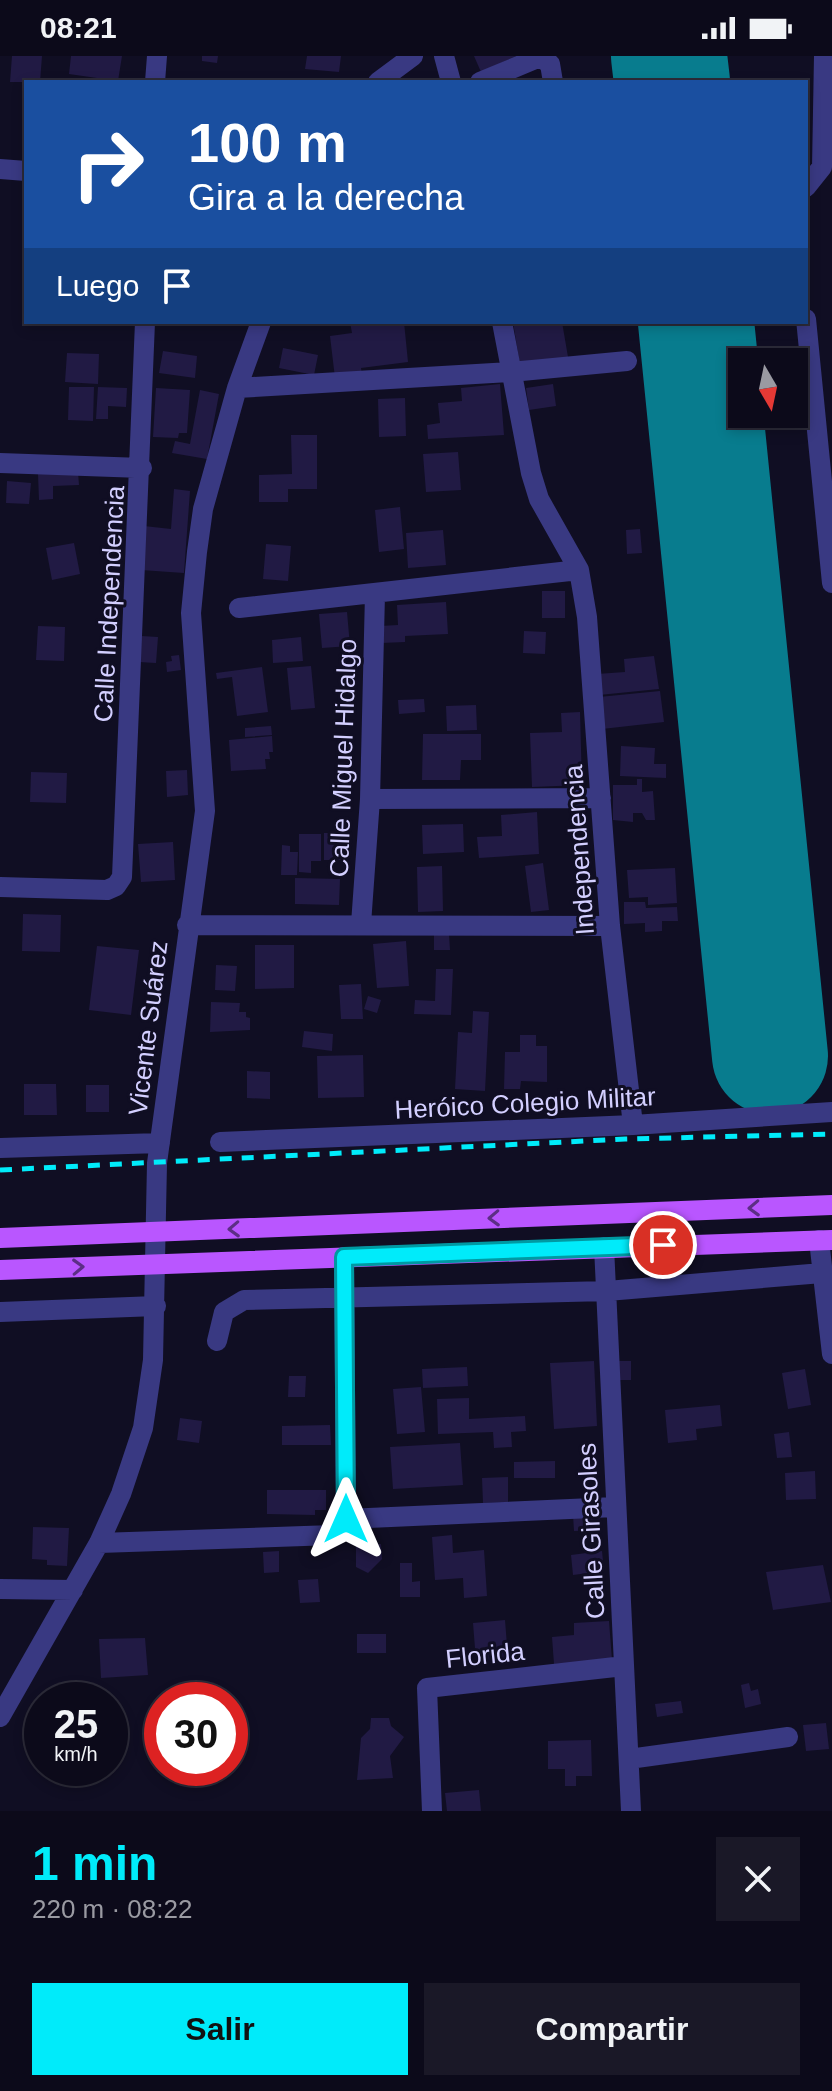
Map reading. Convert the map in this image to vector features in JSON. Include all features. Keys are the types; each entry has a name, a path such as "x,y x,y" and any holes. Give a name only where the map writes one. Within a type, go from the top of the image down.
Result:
{"main road":[{"path":"0,1238 832,1205"},
{"path":"0,1270 825,1240"}],"street":[{"path":"155,80 157,56"},
{"path":"381,80 413,56"},
{"path":"444,56 450,80"},
{"path":"808,184 822,167 824,56"},
{"path":"485,80 540,57 550,64 553,80"},
{"path":"0,169 24,171"},
{"name":"Calle Independencia","path":"0,887 107,890 116,886 122,877 142,468 145,324"},
{"name":"Vicente Suárez","path":"0,1717 99,1543 121,1494 143,1428 153,1360 156,1306 154,1232 160,1143 187,925 205,811 191,613 203,509 237,388 260,324"},
{"name":"Independencia","path":"502,324 539,499 579,570 587,617 610,926 633,1125"},
{"path":"806,324 832,583"},
{"path":"237,388 511,372 627,361"},
{"path":"0,463 142,468"},
{"path":"239,608 579,570"},
{"name":"Calle Miguel Hidalgo","path":"361,924 370,799 375,594"},
{"path":"370,799 601,798"},
{"path":"187,925 610,926"},
{"name":"Heróico Colegio Militar","path":"220,1142 633,1125 832,1112"},
{"path":"0,1148 160,1143"},
{"path":"825,1240 822,1273 832,1354"},
{"name":"Calle Girasoles","path":"604,1247 631,1811"},
{"path":"99,1543 333,1535 343,1528 346,1519 344,1257"},
{"path":"217,1341 224,1312 244,1300 607,1291 822,1273"},
{"path":"0,1312 156,1306"},
{"path":"346,1519 615,1507"},
{"path":"0,1589 73,1590"},
{"name":"Florida","path":"432,1811 427,1688 624,1666"},
{"path":"629,1759 788,1737"}],"building":[{"path":"12,56 42,56 40,80 10,82"},
{"path":"71,56 122,56 118,80 69,74"},
{"path":"202,56 218,56 217,63 202,61"},
{"path":"307,56 341,56 339,72 305,69"},
{"path":"474,56 516,56 481,72"},
{"path":"350,324 404,324 408,362 361,368 362,375 335,378 330,336 352,333"},
{"path":"513,324 562,324 568,357 520,365"},
{"path":"283,348 318,355 314,375 279,368"},
{"path":"163,351 197,356 195,378 159,373"},
{"path":"67,353 99,354 98,384 65,382"},
{"path":"500,384 504,435 428,439 427,425 440,423 438,403 462,401 461,388"},
{"path":"553,384 556,406 529,410 526,388"},
{"path":"69,387 94,387 93,421 68,420"},
{"path":"98,387 127,388 126,407 108,406 108,419 96,419"},
{"path":"156,388 190,390 187,433 179,433 178,438 153,437"},
{"path":"200,390 219,394 207,459 172,453 175,441 190,444"},
{"path":"405,398 406,436 379,437 378,399"},
{"path":"291,435 317,435 317,489 288,489 288,502 259,502 259,475 292,474"},
{"path":"458,452 461,490 426,492 423,454"},
{"path":"78,472 79,485 53,486 53,499 39,500 38,474"},
{"path":"7,481 31,483 29,504 6,503"},
{"path":"174,489 190,491 184,573 141,570 144,526 171,529"},
{"path":"400,507 404,549 379,552 375,510"},
{"path":"640,529 642,553 627,554 626,530"},
{"path":"443,530 446,565 408,568 406,533"},
{"path":"74,543 80,574 52,580 46,548"},
{"path":"266,544 291,546 288,581 263,579"},
{"path":"542,591 565,591 565,618 542,618"},
{"path":"446,602 448,634 405,636 405,642 381,643 380,626 398,625 397,605"},
{"path":"347,612 350,646 322,648 319,614"},
{"path":"38,626 65,627 64,661 36,660"},
{"path":"524,631 546,632 545,654 523,653"},
{"path":"141,636 158,637 156,663 139,662"},
{"path":"301,637 303,661 273,663 272,640"},
{"path":"179,655 181,670 167,672 166,662 172,661 171,656"},
{"path":"654,656 659,689 599,695 597,674 625,672 624,659"},
{"path":"311,666 315,708 291,710 287,668"},
{"path":"262,667 268,712 237,716 232,677 217,679 216,673"},
{"path":"660,691 664,722 602,729 599,697"},
{"path":"424,699 425,712 399,714 398,700"},
{"path":"476,705 477,730 447,731 446,706"},
{"path":"580,712 582,785 532,787 530,733 562,732 561,713"},
{"path":"271,726 272,735 245,737 245,728"},
{"path":"423,734 481,734 481,760 461,760 460,780 422,780"},
{"path":"272,736 273,752 269,752 270,759 265,759 266,769 231,771 229,740"},
{"path":"621,746 655,748 654,764 666,764 666,778 620,776"},
{"path":"187,770 188,795 167,797 166,771"},
{"path":"31,772 67,773 66,803 30,802"},
{"path":"637,779 642,779 642,792 653,791 655,820 646,820 642,813 633,813 633,822 613,820 613,785 637,785"},
{"path":"537,812 539,854 479,858 477,837 502,836 501,815"},
{"path":"463,824 464,852 423,854 422,825"},
{"path":"324,833 344,833 344,860 324,860"},
{"path":"299,834 321,834 321,861 311,861 311,873 299,872"},
{"path":"173,842 175,880 141,882 138,844"},
{"path":"282,845 290,846 290,852 298,852 297,875 281,875"},
{"path":"543,863 549,910 531,912 525,866"},
{"path":"442,866 443,911 418,912 417,867"},
{"path":"675,868 677,903 648,905 648,897 629,898 627,870"},
{"path":"295,878 340,879 339,905 295,904"},
{"path":"624,902 645,902 646,908 677,907 678,921 662,921 662,931 645,932 645,923 624,924"},
{"path":"23,914 61,915 60,952 22,951"},
{"path":"434,934 449,934 450,950 434,950"},
{"path":"406,941 409,986 377,988 373,944"},
{"path":"255,945 294,945 294,988 255,989"},
{"path":"97,946 139,950 131,1015 89,1010"},
{"path":"216,965 237,966 235,991 215,990"},
{"path":"436,969 453,969 451,1015 414,1014 415,1000 435,1001"},
{"path":"361,984 363,1019 341,1019 339,985"},
{"path":"368,996 381,1000 377,1013 364,1009"},
{"path":"211,1002 240,1003 239,1012 246,1012 246,1017 250,1018 250,1030 210,1032"},
{"path":"473,1011 489,1012 485,1091 455,1089 458,1032 472,1033"},
{"path":"304,1031 333,1034 332,1051 302,1047"},
{"path":"520,1035 536,1035 536,1046 547,1046 547,1082 521,1081 520,1089 504,1089 505,1052 520,1052"},
{"path":"363,1055 364,1097 318,1098 317,1056"},
{"path":"247,1071 270,1072 270,1099 247,1098"},
{"path":"24,1084 56,1084 57,1115 24,1115"},
{"path":"86,1085 109,1085 109,1112 86,1112"},
{"path":"594,1361 597,1426 554,1429 550,1363"},
{"path":"617,1361 631,1361 631,1380 617,1380"},
{"path":"467,1367 468,1386 423,1388 422,1369"},
{"path":"805,1369 811,1405 788,1409 782,1373"},
{"path":"289,1376 306,1376 305,1397 288,1397"},
{"path":"421,1387 425,1432 397,1434 393,1389"},
{"path":"469,1398 469,1419 525,1416 526,1431 511,1432 512,1447 494,1448 493,1432 438,1434 437,1399"},
{"path":"720,1405 722,1426 696,1429 697,1440 668,1443 665,1410"},
{"path":"180,1418 202,1421 199,1443 177,1440"},
{"path":"330,1425 331,1445 282,1445 282,1426"},
{"path":"789,1432 792,1457 777,1458 774,1434"},
{"path":"460,1443 463,1485 393,1489 390,1447"},
{"path":"555,1461 555,1478 514,1478 514,1462"},
{"path":"815,1471 816,1499 786,1500 785,1473"},
{"path":"508,1477 508,1502 483,1503 482,1478"},
{"path":"267,1490 326,1490 326,1510 315,1510 315,1515 267,1514"},
{"path":"599,1513 601,1530 574,1531 573,1515"},
{"path":"33,1527 69,1528 67,1566 47,1565 47,1560 32,1559"},
{"path":"452,1535 453,1553 484,1550 487,1596 464,1598 463,1578 435,1580 432,1537"},
{"path":"356,1544 381,1544 382,1559 368,1573 356,1567"},
{"path":"279,1551 279,1572 264,1573 263,1552"},
{"path":"602,1551 604,1571 573,1575 571,1555"},
{"path":"400,1563 412,1563 412,1582 420,1581 420,1597 400,1597"},
{"path":"823,1565 831,1602 773,1610 766,1572"},
{"path":"318,1579 320,1602 300,1603 298,1580"},
{"path":"505,1620 508,1658 476,1661 473,1623"},
{"path":"609,1621 612,1660 554,1664 552,1637 574,1635 574,1623"},
{"path":"357,1634 386,1634 386,1653 357,1653"},
{"path":"145,1638 148,1675 101,1678 99,1639"},
{"path":"749,1683 751,1691 758,1689 761,1704 745,1708 741,1685"},
{"path":"681,1701 683,1713 657,1717 655,1704"},
{"path":"371,1718 389,1718 391,1726 404,1737 390,1756 393,1778 357,1780 361,1738 370,1729"},
{"path":"826,1723 829,1749 806,1751 803,1725"},
{"path":"591,1740 592,1776 576,1776 576,1786 565,1786 565,1769 548,1769 548,1741"},
{"path":"479,1790 481,1811 447,1811 445,1793"}],"runway":[{"path":"669,56 672,80"},
{"path":"696,324 770,1056"}],"railway":[{"path":"0,1170 625,1139 832,1134"}],"route":[{"path":"346,1519 344,1257 663,1245"}]}
